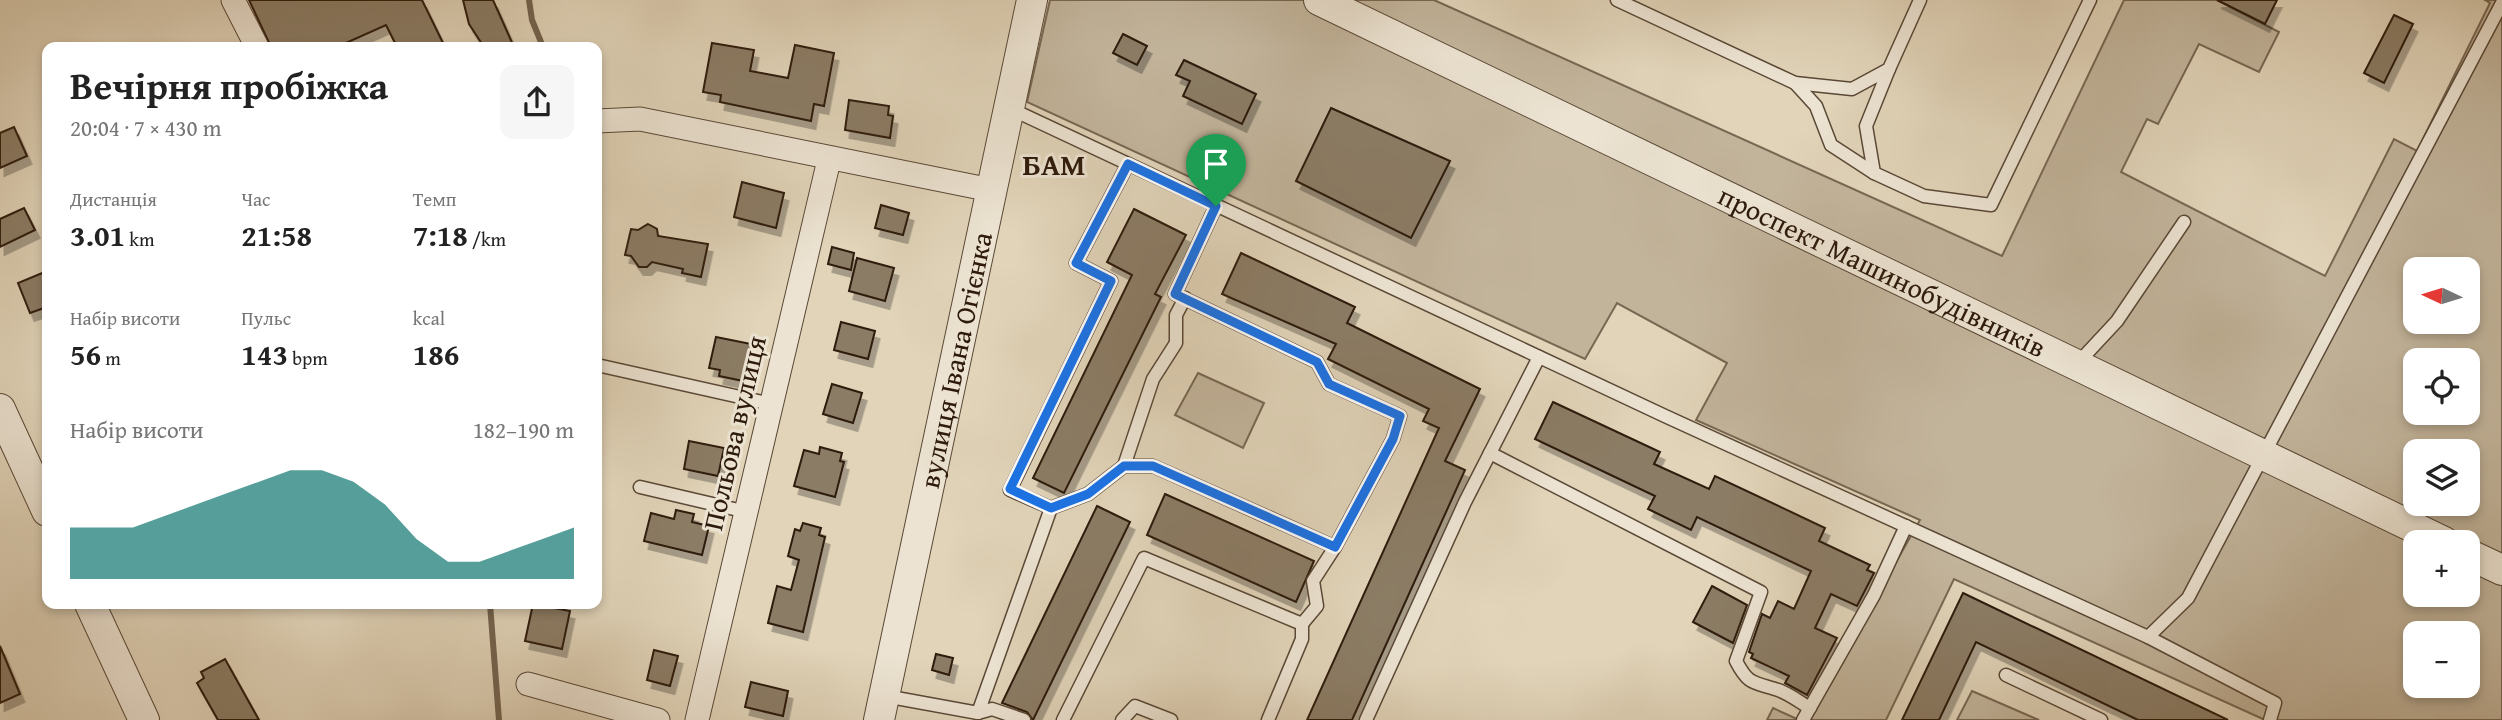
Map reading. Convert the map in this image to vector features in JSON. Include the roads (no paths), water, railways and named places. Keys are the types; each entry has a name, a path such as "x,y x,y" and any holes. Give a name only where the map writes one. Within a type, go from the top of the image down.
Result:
{"street":[{"path":"233,0 254,42"},
{"name":"вулиця Івана Огієнка","path":"882,708 1032,0"},
{"name":"проспект Машинобудівників","path":"1319,0 2419,530"},
{"path":"602,121 640,119 829,160 991,190"},
{"name":"Польова вулиця","path":"697,720 829,160"},
{"path":"0,409 42,500"},
{"path":"2480,560 2502,570"},
{"path":"92,609 144,720"},
{"path":"528,684 658,720"}],"lane":[{"path":"1617,0 1794,83 1852,89 1889,69"},
{"path":"1874,173 1866,126 1920,0"},
{"path":"1794,83 1816,106 1832,145 1874,173 1924,196 1991,205 2090,0"},
{"path":"2148,637 2188,598 2502,3"},
{"path":"1009,108 1539,357 2148,637 2276,702 2270,720"},
{"path":"1128,164 1076,263 1111,281 1010,489 1051,508 1088,494 1124,466 1153,379 1176,343 1176,315 1185,299"},
{"path":"1216,206 1175,294 1317,362 1329,384 1400,416 1393,439 1335,547 1313,581 1317,606 1302,624 1302,639 1268,720"},
{"path":"2076,365 2117,321 2184,222"},
{"path":"1366,720 1490,453 1539,357"},
{"path":"602,366 771,404"},
{"path":"1490,453 1761,592 1736,661 1745,677 1760,687 1775,689 1810,708"},
{"path":"1124,466 1153,466 1335,547"},
{"path":"640,487 747,512"},
{"path":"978,713 1051,508"},
{"path":"1803,720 1874,595 1906,526"},
{"path":"1063,720 1144,558 1302,624"},
{"path":"2006,675 2101,720"},
{"path":"1122,720 1135,706 1171,720"},
{"path":"882,708 978,713 992,709 1024,720"}],"waterway":[{"path":"529,0 532,20 541,42"},
{"path":"490,609 499,720"}],"district":[{"name":"БАМ","path":"1054,165"}]}
